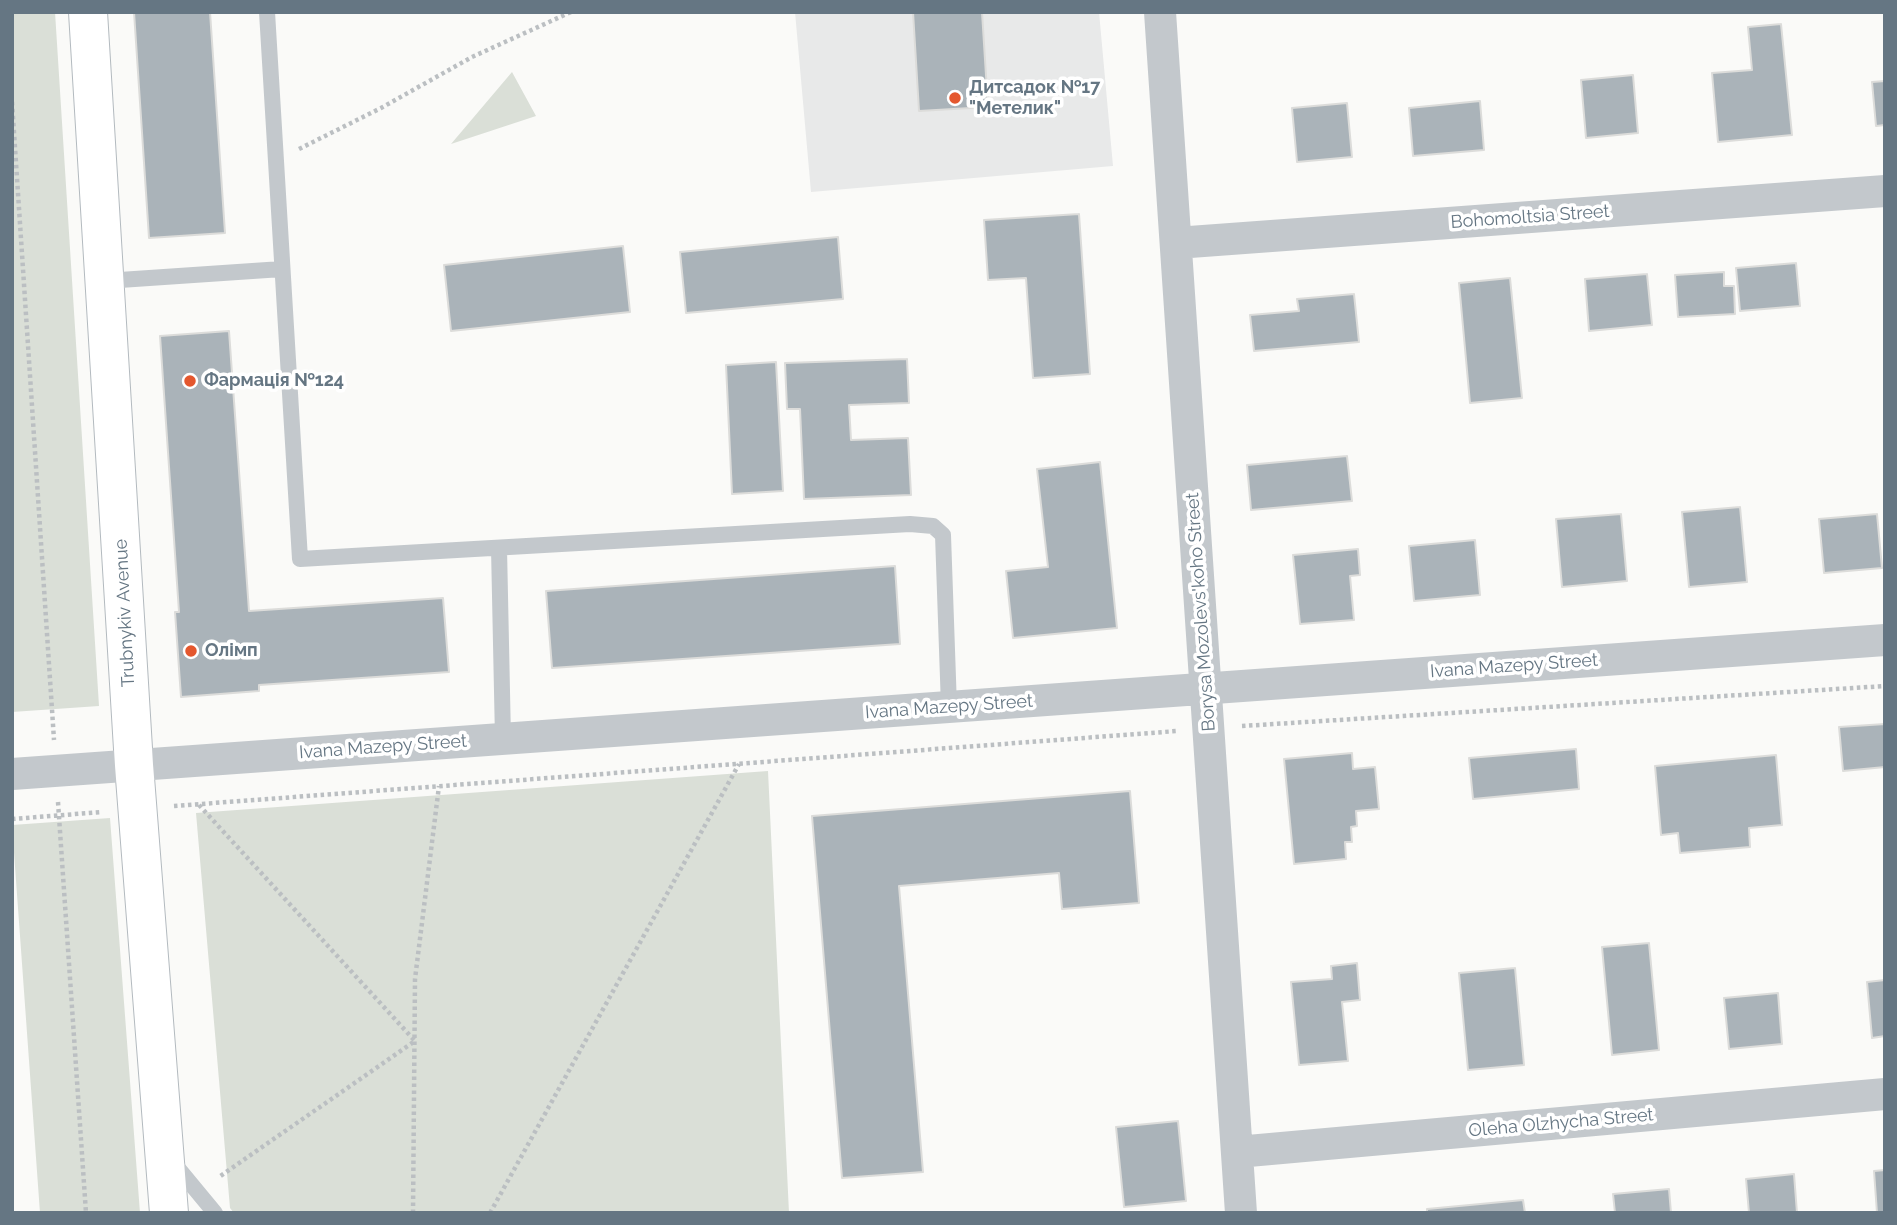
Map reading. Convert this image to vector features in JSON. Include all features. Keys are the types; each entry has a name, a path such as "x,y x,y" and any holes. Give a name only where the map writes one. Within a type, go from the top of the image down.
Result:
{"main road":[{"name":"Trubnykiv Avenue","path":"88,12 134,765 169,1213"}],"street":[{"name":"Borysa Mozolevs'koho Street","path":"1160,12 1241,1213"},
{"name":"Bohomoltsia Street","path":"1176,243 1885,191"},
{"name":"Ivana Mazepy Street","path":"12,774 1885,639"},
{"name":"Oleha Olzhycha Street","path":"1237,1152 1885,1094"}],"lane":[{"path":"267,12 300,559 911,524 933,526 943,535 949,707"},
{"path":"105,281 282,269"},
{"path":"499,548 503,739"},
{"path":"164,1151 215,1213"}],"path":[{"path":"276,161 381,108 472,57 571,12"},
{"path":"12,102 86,1213"},
{"path":"1231,727 1885,686"},
{"path":"12,819 1189,730"},
{"path":"489,1213 739,763"},
{"path":"413,1213 415,979 439,786"},
{"path":"198,804 415,1041"},
{"path":"212,1182 415,1041"}],"shaded area":[{"path":"12,12 55,12 99,706 12,712"},
{"name":"Дитсадок №17 \"Метелик\"","path":"795,12 1099,12 1113,166 811,192"},
{"path":"512,72 536,116 451,144"},
{"path":"768,771 789,1213 234,1213 230,1208 196,813"},
{"path":"110,818 140,1213 40,1213 12,825"}],"building":[{"path":"134,12 210,12 225,233 149,238"},
{"path":"913,12 982,12 988,107 919,111"},
{"path":"1781,24 1792,135 1718,142 1712,73 1752,70 1748,27"},
{"path":"1633,75 1638,133 1586,138 1581,80"},
{"path":"1885,81 1885,125 1876,126 1872,82"},
{"path":"1480,101 1484,150 1413,156 1409,108"},
{"path":"1347,103 1352,157 1297,162 1292,108"},
{"path":"1079,214 1090,374 1033,378 1026,278 988,280 984,220"},
{"path":"838,237 843,299 686,313 680,252"},
{"path":"623,246 630,312 451,331 444,265"},
{"path":"1796,263 1800,306 1740,311 1736,268"},
{"path":"1724,272 1724,286 1734,286 1735,314 1678,317 1675,275"},
{"path":"1647,274 1652,325 1589,331 1585,279"},
{"path":"1510,278 1522,398 1470,403 1459,283"},
{"path":"1354,294 1359,342 1254,351 1250,315 1299,311 1297,299"},
{"path":"229,331 249,611 443,598 449,672 259,685 259,691 181,697 175,612 179,612 160,336"},
{"path":"907,359 909,403 849,405 851,440 908,438 911,495 804,499 800,409 787,409 785,363"},
{"path":"776,362 783,491 732,494 726,365"},
{"path":"1347,456 1352,501 1251,510 1247,465"},
{"path":"1100,462 1117,628 1013,638 1006,571 1048,567 1037,469"},
{"path":"1740,507 1747,582 1689,587 1682,512"},
{"path":"1621,514 1627,581 1562,587 1556,519"},
{"path":"1877,514 1882,568 1824,573 1819,519"},
{"path":"1475,540 1480,595 1414,601 1409,546"},
{"path":"1358,549 1360,575 1350,576 1354,620 1300,624 1293,555"},
{"path":"895,566 900,644 552,668 546,591"},
{"path":"1885,724 1885,767 1843,771 1839,727"},
{"path":"1576,749 1579,789 1473,799 1469,758"},
{"path":"1352,753 1353,769 1375,767 1379,809 1356,811 1357,826 1351,827 1352,842 1345,842 1346,859 1294,864 1284,759"},
{"path":"1776,755 1782,825 1749,828 1750,847 1680,853 1678,833 1661,835 1655,766"},
{"path":"1130,791 1139,903 1062,909 1059,873 899,886 923,1172 842,1178 812,816"},
{"path":"1649,943 1659,1050 1612,1055 1602,947"},
{"path":"1357,963 1360,1000 1342,1002 1348,1061 1299,1065 1291,982 1332,979 1331,966"},
{"path":"1515,968 1524,1065 1468,1070 1459,973"},
{"path":"1885,980 1885,1036 1872,1038 1867,982"},
{"path":"1778,993 1782,1044 1729,1049 1724,998"},
{"path":"1178,1121 1186,1201 1124,1207 1116,1127"},
{"path":"1885,1170 1885,1213 1877,1213 1874,1171"},
{"path":"1794,1174 1797,1213 1749,1213 1746,1179"},
{"path":"1669,1189 1671,1213 1615,1213 1613,1194"},
{"path":"1523,1200 1525,1213 1427,1213 1427,1209"}],"place":[{"name":"Дитсадок №17 \"Метелик\"","path":"955,98"},
{"name":"Фармація №124","path":"190,381"},
{"name":"Олімп","path":"191,651"}]}
